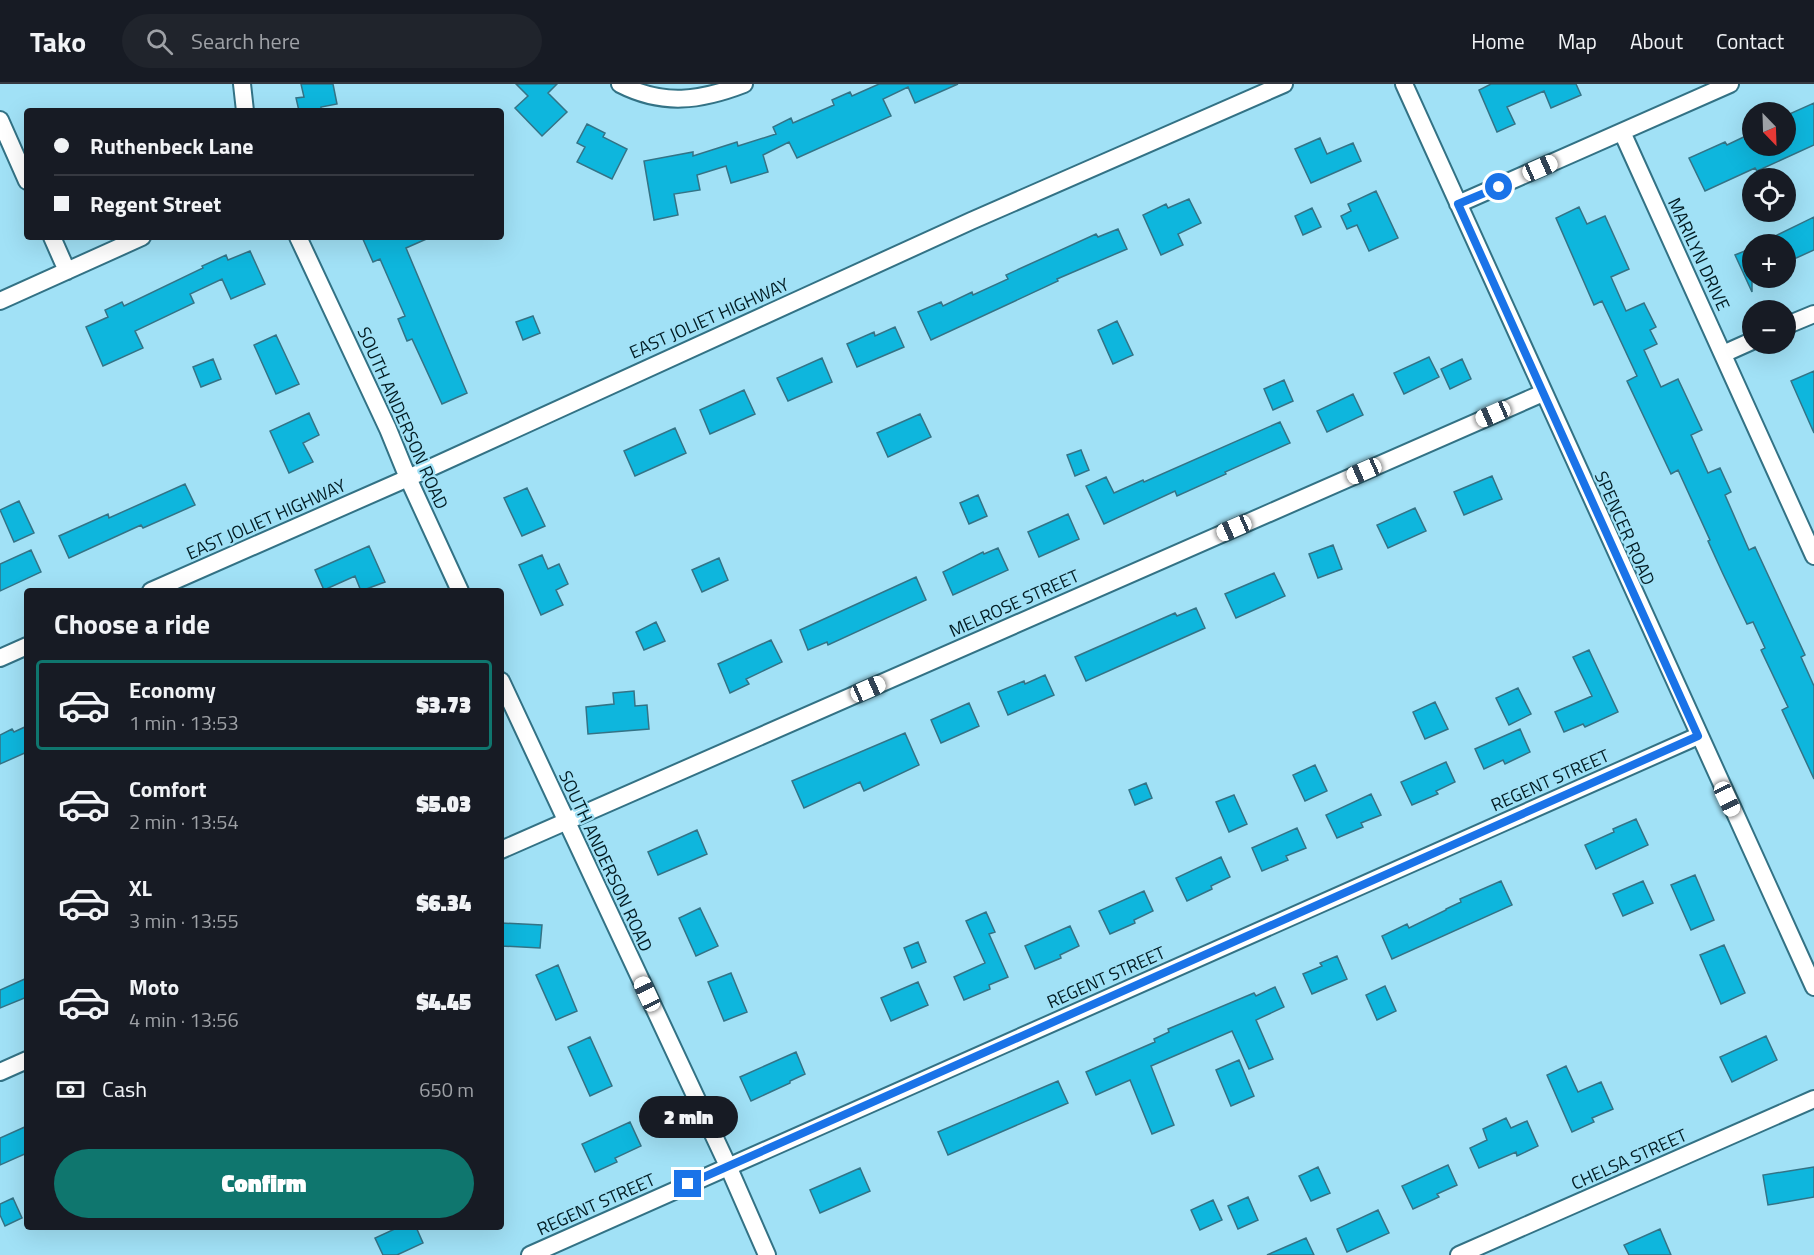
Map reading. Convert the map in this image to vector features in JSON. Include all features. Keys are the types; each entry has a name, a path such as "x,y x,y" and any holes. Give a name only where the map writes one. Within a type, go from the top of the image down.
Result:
{"street":[{"path":"242,84 244,108"},
{"path":"620,84 644,95 673,99 700,98 744,84"},
{"name":"EAST JOLIET HIGHWAY","path":"158,588 408,478 961,226 1284,84"},
{"name":"SPENCER ROAD","path":"1404,84 1698,736 1814,987"},
{"path":"1458,204 1730,84"},
{"path":"0,120 24,174"},
{"name":"MARILYN DRIVE","path":"1622,132 1814,556"},
{"path":"53,240 67,271"},
{"path":"0,301 135,240"},
{"name":"SOUTH ANDERSON ROAD","path":"299,240 388,429 459,588"},
{"path":"1796,321 1814,314"},
{"path":"1723,354 1742,345"},
{"name":"MELROSE STREET","path":"504,849 1543,393"},
{"path":"0,658 24,647"},
{"name":"SOUTH ANDERSON ROAD","path":"504,687 728,1166 766,1255"},
{"name":"REGENT STREET","path":"530,1255 1698,736"},
{"path":"0,1072 24,1061"},
{"name":"CHELSA STREET","path":"1459,1255 1814,1099"}],"building":[{"path":"301,84 333,84 337,104 321,108 298,108 296,98 304,97"},
{"path":"516,84 557,84 548,93 567,112 542,136 515,108 528,96"},
{"path":"879,84 958,84 915,103 908,87 883,99 891,116 797,158 789,142 763,155 768,172 731,183 726,166 697,175 700,190 674,194 678,215 654,220 644,161 693,152 693,156 737,142 738,146 776,134 773,127 791,118 793,123 834,105 832,100 850,92 852,96"},
{"path":"1491,84 1576,84 1581,95 1551,108 1544,91 1507,107 1515,124 1497,132 1479,90"},
{"path":"1814,103 1814,145 1796,153 1796,111"},
{"path":"587,124 605,133 603,137 627,149 612,179 577,162 585,147 577,143"},
{"path":"1320,138 1327,154 1353,143 1361,161 1311,183 1295,149"},
{"path":"1742,138 1742,156 1790,156 1764,168 1742,168 1742,174 1705,191 1689,158 1725,142 1727,145"},
{"path":"1376,191 1398,238 1369,251 1357,225 1347,229 1341,216 1351,211 1348,204"},
{"path":"1189,199 1201,223 1178,234 1183,245 1161,255 1143,215 1166,204 1168,208"},
{"path":"1579,207 1587,224 1605,216 1629,269 1611,277 1626,311 1644,303 1656,327 1650,330 1657,344 1644,350 1661,387 1678,379 1702,430 1691,435 1708,473 1720,468 1731,492 1725,495 1749,550 1755,547 1805,655 1801,657 1814,686 1814,779 1782,710 1788,707 1761,650 1765,648 1753,622 1747,624 1678,470 1671,474 1627,381 1637,376 1602,301 1594,305 1556,218"},
{"path":"1312,208 1321,227 1303,235 1295,216"},
{"path":"1814,217 1814,250 1796,258 1796,234 1779,234"},
{"path":"1118,229 1127,249 1057,279 1058,281 931,340 918,312 941,302 943,306 972,292 973,295 1008,279 1006,275 1096,234 1098,237"},
{"path":"363,240 424,240 406,248 467,393 442,404 412,339 407,341 398,319 405,316 380,259 373,262"},
{"path":"250,251 265,284 231,299 222,279 190,294 194,303 135,331 143,348 103,366 86,327 108,317 105,310 122,302 124,306 226,255 228,260"},
{"path":"1742,252 1742,270 1735,255"},
{"path":"533,316 540,333 523,340 516,322"},
{"path":"1117,321 1133,355 1113,364 1098,330"},
{"path":"895,327 904,347 857,367 847,344 874,332 875,336"},
{"path":"276,335 299,384 276,394 254,345"},
{"path":"1429,357 1439,377 1404,394 1394,373"},
{"path":"822,358 832,382 788,401 777,378"},
{"path":"213,359 221,379 201,387 193,367"},
{"path":"1462,359 1471,379 1450,389 1441,369"},
{"path":"1814,371 1814,433 1791,381"},
{"path":"1284,380 1293,401 1273,410 1264,389"},
{"path":"744,390 755,414 710,434 700,410"},
{"path":"1353,394 1363,415 1327,432 1317,411"},
{"path":"309,413 319,435 303,443 313,462 289,473 270,431"},
{"path":"920,414 931,437 888,457 877,433"},
{"path":"1280,422 1290,443 1177,496 1175,491 1104,524 1086,486 1106,477 1114,493"},
{"path":"675,428 686,453 635,476 624,451"},
{"path":"1081,450 1089,470 1075,476 1067,455"},
{"path":"1492,476 1502,499 1464,515 1454,492"},
{"path":"185,484 195,505 143,528 141,525 69,558 59,536 108,514 109,518"},
{"path":"527,488 545,526 522,536 504,498"},
{"path":"978,495 987,516 969,524 960,503"},
{"path":"19,501 34,533 14,542 0,510"},
{"path":"1415,508 1426,531 1388,548 1377,525"},
{"path":"1068,514 1079,539 1039,557 1028,532"},
{"path":"1333,545 1342,569 1318,578 1309,554"},
{"path":"369,546 385,582 369,588 360,588 355,576 328,588 323,588 315,570"},
{"path":"998,548 1008,570 953,595 943,572 983,552 984,554"},
{"path":"31,550 41,572 0,591 0,564"},
{"path":"542,555 548,569 559,564 568,584 556,590 563,605 541,615 519,565"},
{"path":"719,558 728,580 702,592 692,570"},
{"path":"1274,573 1285,596 1236,618 1225,594"},
{"path":"916,577 926,600 828,645 827,642 808,650 800,630"},
{"path":"1196,608 1205,628 1086,681 1075,657 1175,613 1177,616"},
{"path":"656,622 665,641 644,650 636,632"},
{"path":"771,640 782,662 746,679 749,684 730,693 718,664"},
{"path":"1589,650 1618,712 1585,727 1583,724 1564,732 1555,712 1592,696 1573,657"},
{"path":"1045,675 1054,695 1008,715 998,692"},
{"path":"1518,688 1531,714 1509,725 1496,698"},
{"path":"634,691 635,706 647,705 649,729 588,734 586,707 614,704 613,693"},
{"path":"1435,702 1448,729 1425,739 1413,712"},
{"path":"969,703 979,726 941,743 931,720"},
{"path":"24,727 24,753 0,764 0,735 12,729 14,732"},
{"path":"1520,729 1530,752 1505,764 1503,760 1484,769 1475,749"},
{"path":"905,733 919,765 864,791 860,782 804,808 792,781"},
{"path":"1446,762 1455,782 1436,791 1438,794 1412,805 1401,782"},
{"path":"1315,765 1327,791 1305,801 1293,775"},
{"path":"1146,783 1152,798 1135,805 1129,790"},
{"path":"1371,794 1381,815 1361,823 1363,827 1337,838 1326,815"},
{"path":"1234,795 1247,824 1229,832 1216,802"},
{"path":"1636,819 1648,845 1596,869 1585,845"},
{"path":"1297,828 1306,848 1286,856 1288,860 1262,871 1252,848"},
{"path":"697,830 707,854 658,875 648,852"},
{"path":"1221,857 1230,877 1187,901 1176,878"},
{"path":"1695,875 1714,920 1691,930 1671,885"},
{"path":"1501,881 1512,905 1392,959 1382,936 1407,924 1409,928 1461,902 1460,899"},
{"path":"1643,881 1653,903 1623,916 1613,894"},
{"path":"1144,891 1153,911 1134,920 1135,923 1110,934 1099,911"},
{"path":"700,908 718,946 696,956 679,918"},
{"path":"986,912 995,932 989,934 1008,977 989,985 990,989 964,1000 954,977 985,963 966,921"},
{"path":"504,923 542,925 540,948 504,946"},
{"path":"1070,926 1079,946 1060,955 1061,958 1035,969 1025,946"},
{"path":"918,942 926,962 912,968 904,948"},
{"path":"1724,945 1745,993 1721,1004 1700,955"},
{"path":"1337,956 1347,979 1312,994 1303,974 1322,966 1320,963"},
{"path":"558,965 577,1011 556,1020 536,975"},
{"path":"731,973 747,1012 724,1021 708,982"},
{"path":"24,979 24,998 0,1008 0,990"},
{"path":"918,982 928,1005 891,1021 881,998"},
{"path":"1385,986 1396,1011 1377,1020 1366,995"},
{"path":"1275,987 1284,1007 1256,1020 1273,1059 1249,1069 1232,1031 1151,1066 1174,1125 1152,1134 1130,1080 1096,1095 1086,1072 1155,1042 1154,1039 1169,1032 1168,1029 1254,993 1256,996"},
{"path":"1766,1036 1777,1060 1732,1082 1720,1057"},
{"path":"590,1037 612,1086 590,1096 568,1047"},
{"path":"796,1052 805,1074 751,1101 740,1077"},
{"path":"1239,1060 1254,1096 1231,1106 1216,1070"},
{"path":"1566,1066 1578,1092 1601,1082 1613,1109 1592,1118 1594,1122 1572,1132 1547,1075"},
{"path":"1058,1081 1068,1103 948,1155 938,1132"},
{"path":"1506,1118 1511,1128 1527,1121 1538,1146 1517,1156 1516,1152 1479,1168 1470,1148 1487,1140 1483,1129"},
{"path":"630,1122 641,1146 615,1158 617,1162 595,1172 582,1144"},
{"path":"24,1127 24,1154 0,1165 0,1138"},
{"path":"1448,1165 1457,1185 1437,1194 1439,1197 1413,1209 1402,1186"},
{"path":"1318,1167 1330,1193 1311,1201 1299,1176"},
{"path":"1814,1167 1814,1197 1768,1205 1763,1175"},
{"path":"860,1168 870,1191 820,1213 810,1190"},
{"path":"1248,1197 1258,1220 1238,1229 1228,1206"},
{"path":"13,1198 22,1218 5,1226 0,1215 0,1204"},
{"path":"1213,1200 1222,1220 1200,1230 1191,1210"},
{"path":"1378,1210 1389,1233 1347,1252 1337,1229"},
{"path":"1660,1229 1671,1255 1629,1255 1624,1245"},
{"path":"392,1230 417,1230 423,1243 397,1255 383,1255 375,1238"},
{"path":"1306,1238 1314,1255 1267,1255"}],"route":[{"path":"688,1184 1698,736 1458,204 1499,187"}]}
